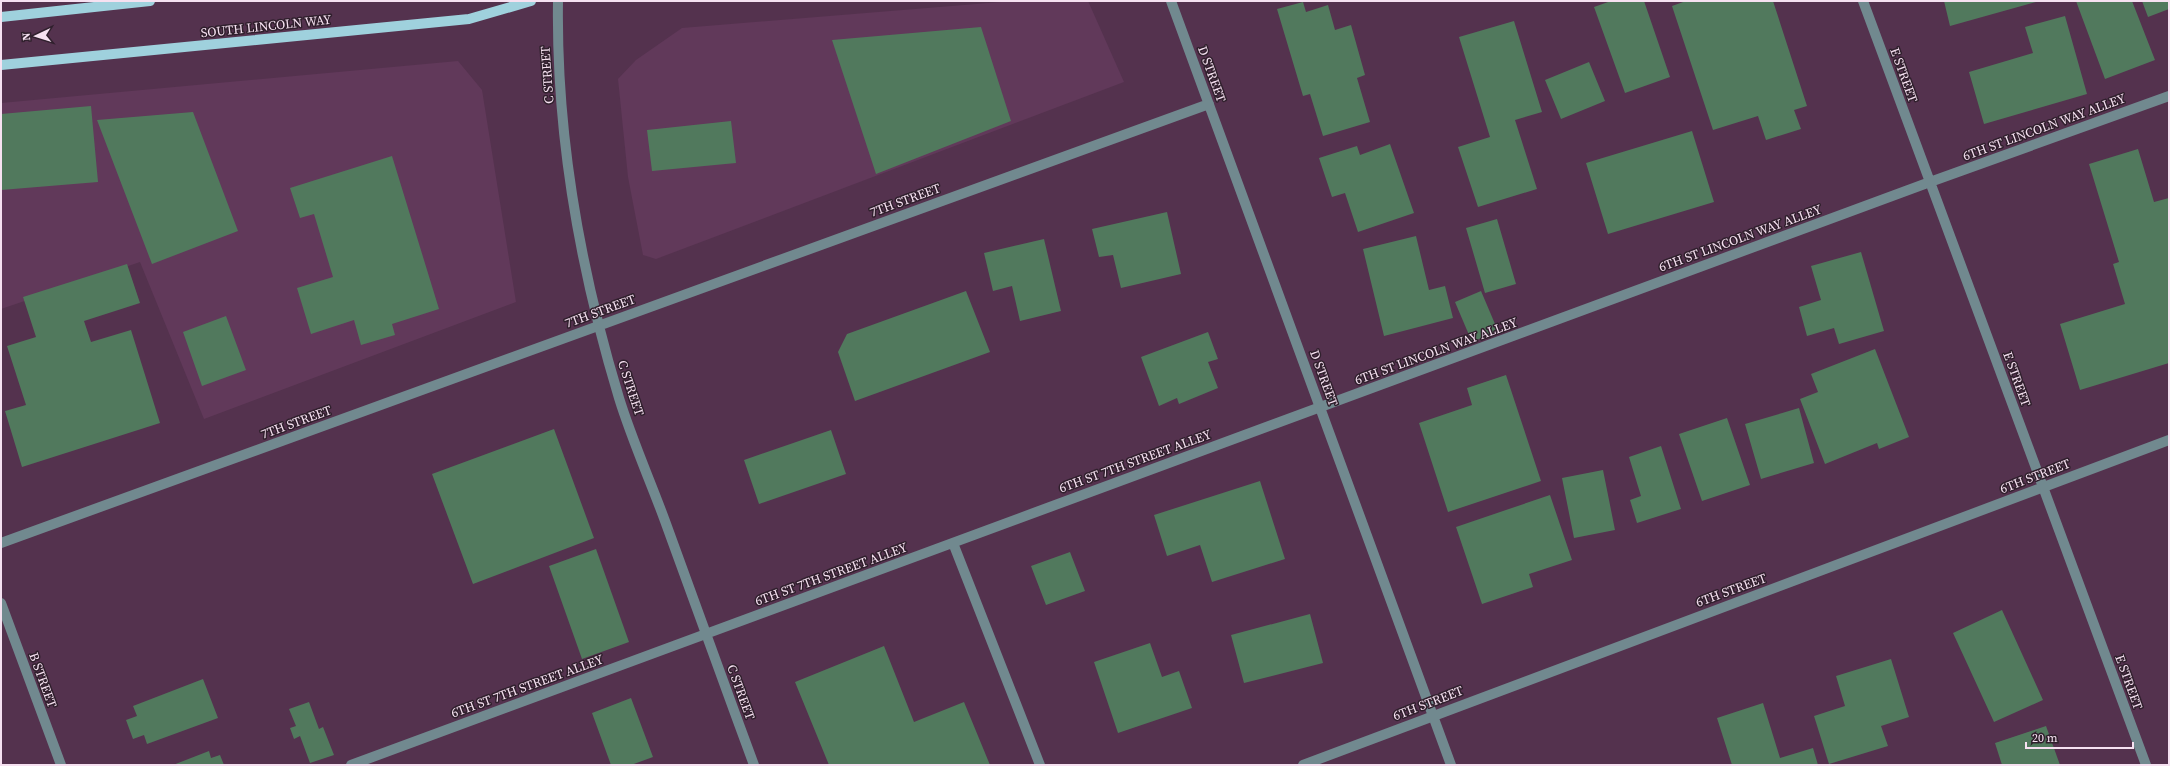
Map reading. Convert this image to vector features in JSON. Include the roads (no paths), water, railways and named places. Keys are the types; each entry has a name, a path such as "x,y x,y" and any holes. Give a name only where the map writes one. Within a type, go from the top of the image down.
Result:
{"main road":[{"path":"1,17 150,1"},
{"name":"SOUTH LINCOLN WAY","path":"1,65 469,19 531,1"}],"street":[{"name":"C STREET","path":"558,1 557,47 564,136 576,225 599,325 620,400 754,765"},
{"name":"D STREET","path":"1171,1 1451,765"},
{"name":"E STREET","path":"1863,1 2146,765"},
{"name":"6TH ST LINCOLN WAY ALLEY","path":"1320,407 1930,182 2169,96"},
{"name":"7TH STREET","path":"1,543 1209,104"},
{"name":"6TH ST 7TH STREET ALLEY","path":"351,765 1320,407"},
{"name":"6TH STREET","path":"1303,765 2169,440"},
{"path":"953,543 1040,765"},
{"name":"B STREET","path":"1,603 61,765"}]}
